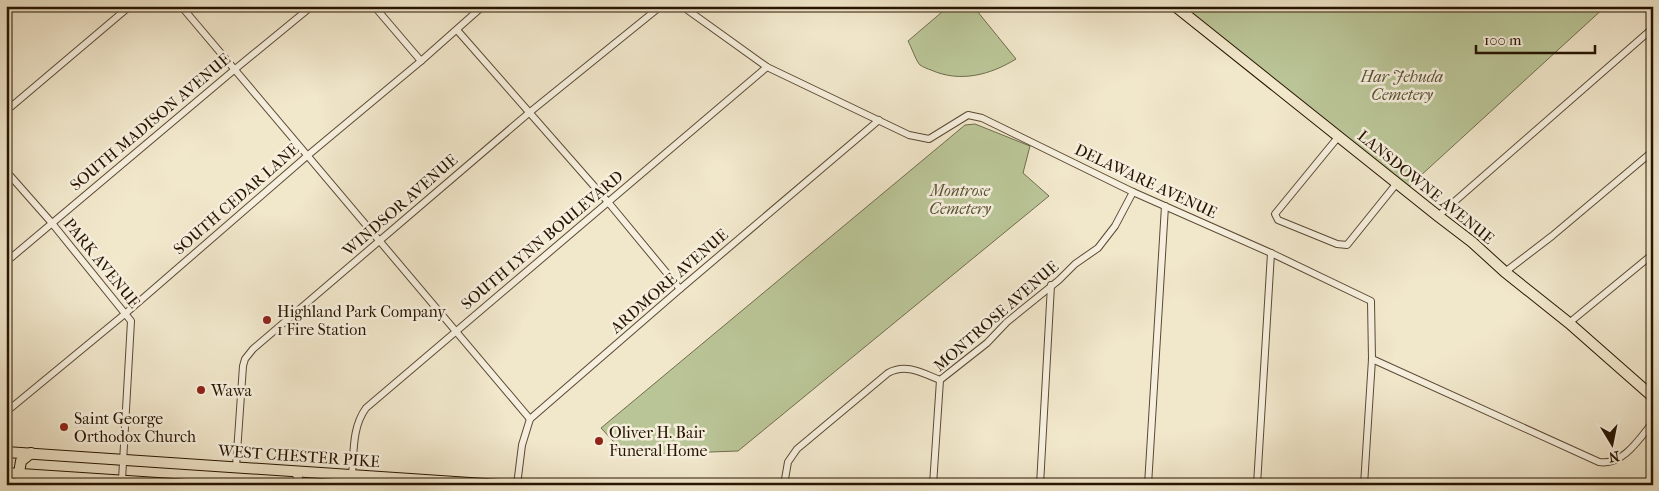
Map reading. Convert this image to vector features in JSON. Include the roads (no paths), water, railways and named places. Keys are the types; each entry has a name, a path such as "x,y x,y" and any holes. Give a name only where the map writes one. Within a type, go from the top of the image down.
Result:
{"main road":[{"name":"LANSDOWNE AVENUE","path":"1175,6 1472,242 1505,272 1569,323 1653,397"},
{"name":"WEST CHESTER PIKE","path":"6,447 11,452 31,454 500,485"},
{"path":"19,473 22,462 31,454"},
{"path":"6,472 188,485"}],"street":[{"path":"6,111 130,6"},
{"path":"180,6 530,419 522,445 516,485"},
{"name":"SOUTH MADISON AVENUE","path":"6,262 51,222 312,6"},
{"path":"374,6 421,62"},
{"name":"SOUTH CEDAR LANE","path":"6,412 126,313 306,156 421,62 483,6"},
{"name":"WINDSOR AVENUE","path":"236,467 244,366 248,354 530,112 661,6"},
{"path":"682,6 767,67 879,120"},
{"path":"1438,216 1653,28"},
{"path":"457,30 608,202 680,289"},
{"name":"SOUTH LYNN BOULEVARD","path":"352,475 355,431 360,416 366,408 767,67"},
{"name":"DELAWARE AVENUE","path":"879,120 909,135 929,139 968,115 982,118 1133,192 1271,253 1371,301 1372,359"},
{"name":"ARDMORE AVENUE","path":"530,419 879,120"},
{"path":"1339,136 1275,214 1278,220 1336,244 1347,245 1397,184"},
{"path":"1505,272 1552,236 1653,151"},
{"name":"PARK AVENUE","path":"6,171 51,222 131,321 122,480"},
{"name":"MONTROSE AVENUE","path":"932,485 940,380 987,343 1007,322 1059,280 1075,264 1098,248 1115,226 1133,192"},
{"path":"1148,485 1165,206"},
{"path":"1257,485 1271,253"},
{"path":"1569,323 1653,254"},
{"path":"1040,485 1051,285"},
{"path":"1364,485 1372,359 1599,462 1614,462 1635,443 1653,422"},
{"path":"784,485 788,462 797,449 888,373 895,369 911,369 940,380"},
{"path":"296,471 300,485"},
{"path":"18,485 19,473"}],"place":[{"name":"Highland Park Company 1 Fire Station","path":"267,320"},
{"name":"Wawa","path":"201,390"},
{"name":"Saint George Orthodox Church","path":"64,427"},
{"name":"Oliver H. Bair Funeral Home","path":"599,441"}],"park label":[{"name":"Har Jehuda Cemetery","path":"1402,85"},
{"name":"Montrose Cemetery","path":"960,199"}]}
